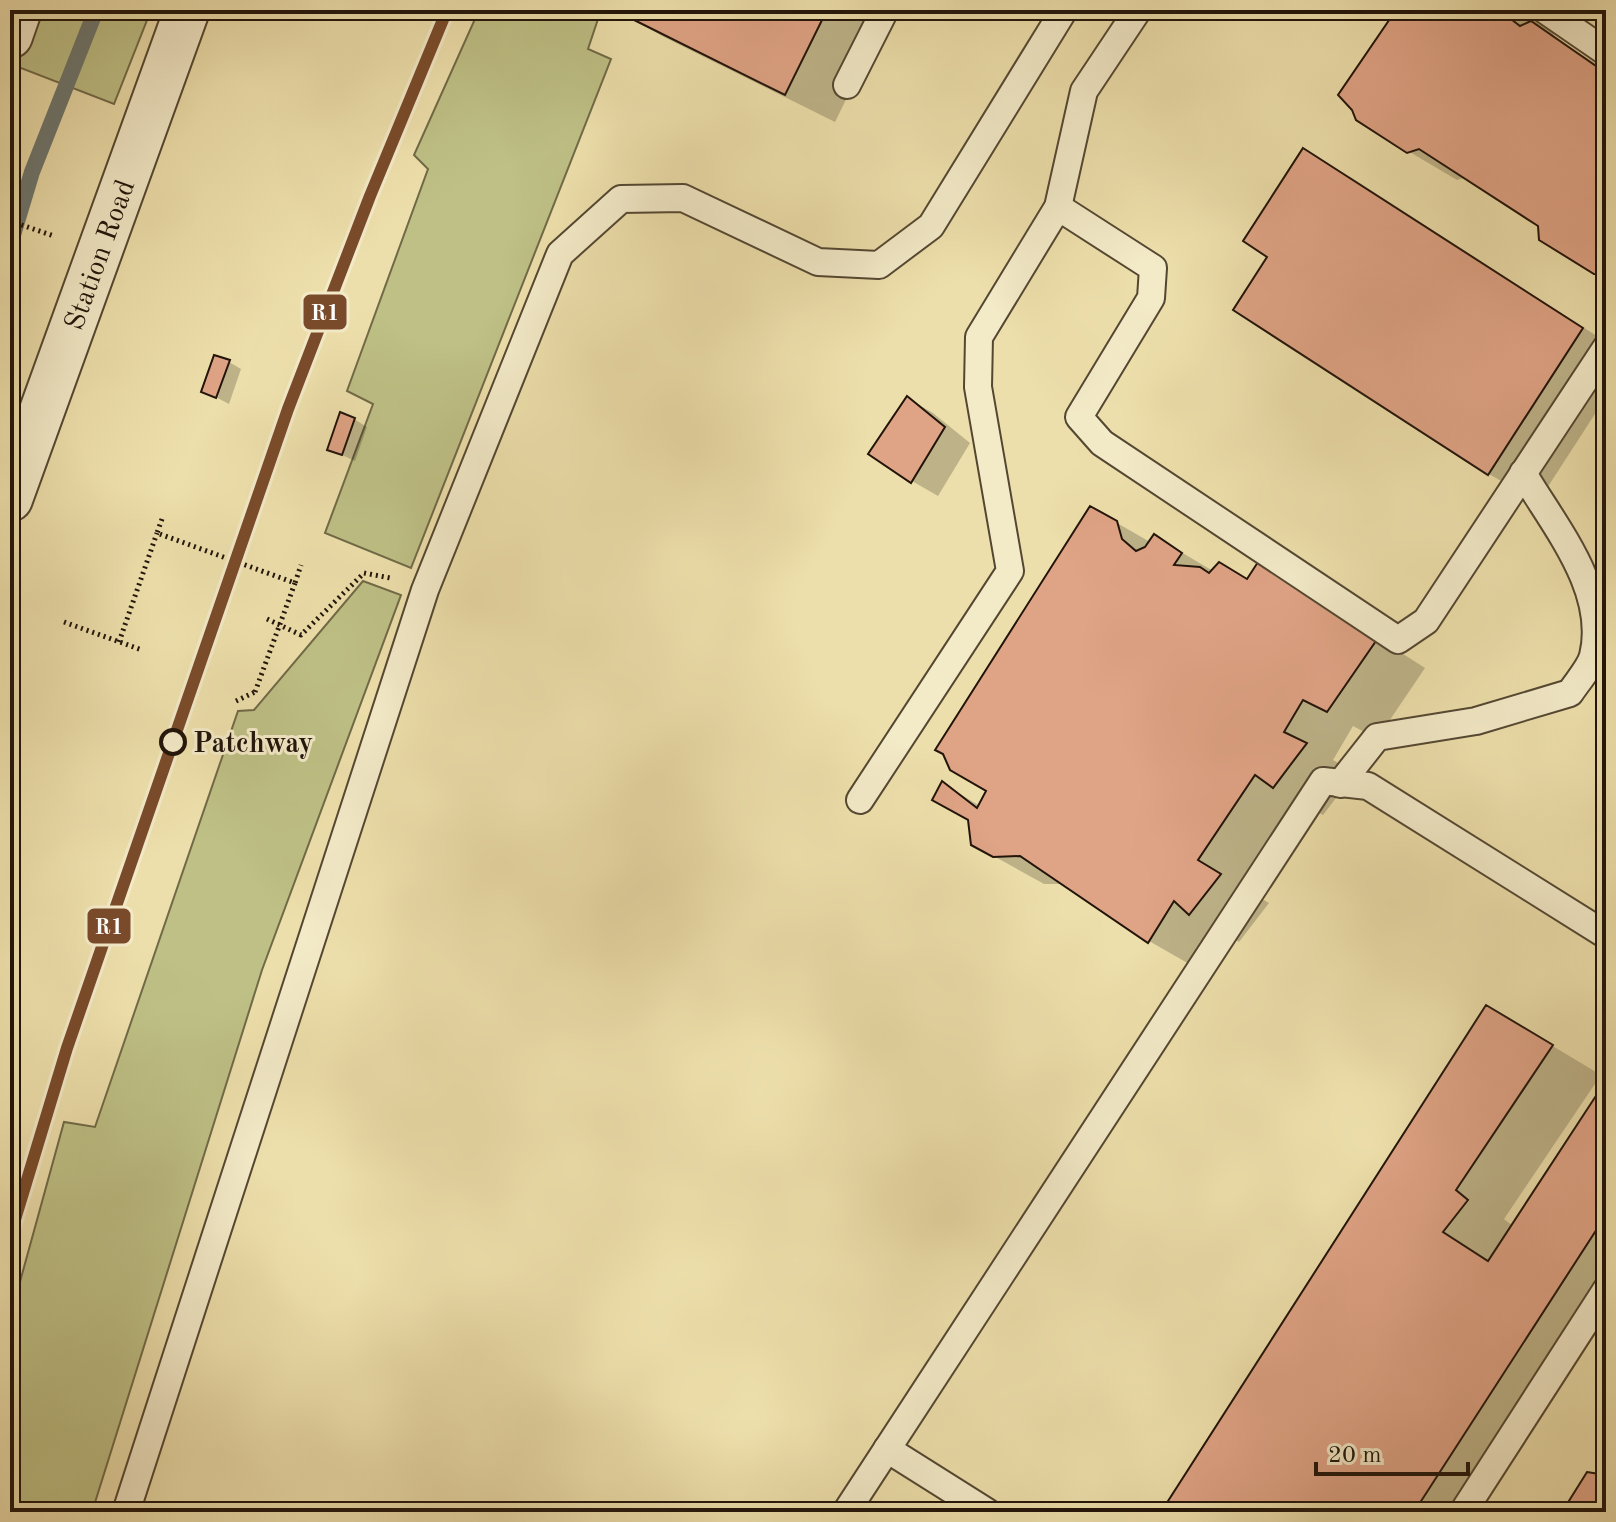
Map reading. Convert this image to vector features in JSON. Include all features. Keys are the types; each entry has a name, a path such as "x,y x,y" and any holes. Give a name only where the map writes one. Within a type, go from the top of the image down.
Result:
{"street":[{"path":"10,36 19,10"},
{"name":"Station Road","path":"10,499 187,10"}],"lane":[{"path":"847,85 885,10"},
{"path":"126,1512 425,590 560,254 621,199 683,198 818,262 879,265 931,226 1064,10"},
{"path":"860,800 1010,571 978,387 979,337 1058,207 1084,91 1138,10"},
{"path":"1545,10 1606,52"},
{"path":"1058,207 1153,268 1151,298 1079,417 1102,443 1398,640 1426,621 1606,348"},
{"path":"1340,784 1377,737 1476,721 1570,693 1593,657 1595,615 1582,572 1523,473"},
{"path":"846,1512 1323,781 1368,786 1606,935"},
{"path":"1463,1512 1606,1290"},
{"path":"887,1449 987,1512"}],"path":[{"path":"10,221 32,229"},
{"path":"120,639 162,519"},
{"path":"157,533 295,583"},
{"path":"236,701 255,692 301,565"},
{"path":"267,619 301,635 364,573 382,576"},
{"path":"64,622 120,639 142,650"}],"green space":[{"path":"32,10 151,10 114,104 13,65"},
{"path":"479,10 601,10 588,49 611,59 411,568 325,533 373,404 347,391 428,169 414,155"},
{"path":"363,581 401,595 262,970 92,1512 10,1512 10,1318 64,1122 95,1127 238,711 254,710"}],"building":[{"path":"614,10 827,10 785,95"},
{"path":"1396,10 1506,10 1507,16 1520,26 1531,21 1606,73 1606,275 1594,274 1539,240 1538,226 1419,149 1407,153 1356,120 1352,110 1338,95"},
{"path":"1303,148 1583,328 1488,475 1233,310 1267,257 1243,241"},
{"path":"214,355 230,360 216,398 201,392"},
{"path":"907,396 945,427 911,483 868,454"},
{"path":"340,412 355,418 342,455 327,450"},
{"path":"1090,506 1117,521 1122,539 1136,551 1145,547 1154,534 1182,553 1174,565 1200,567 1209,573 1219,562 1247,579 1258,562 1378,638 1327,712 1303,700 1284,732 1307,743 1273,788 1255,775 1198,860 1221,874 1189,915 1174,901 1148,943 1020,856 993,857 971,845 968,820 932,800 942,781 977,808 986,791 950,770 943,754 935,750"},
{"path":"1486,1005 1553,1045 1456,1190 1468,1200 1443,1232 1488,1261 1605,1082 1606,1215 1414,1512 1161,1512"},
{"path":"1587,1472 1606,1475 1606,1512 1562,1512"}],"waterway":[{"path":"10,245 32,172 96,10"}],"transit line":[{"name":"R1","path":"10,1236 67,1048 288,409 370,196 447,10"}],"place":[{"name":"Patchway","path":"173,742"}]}
